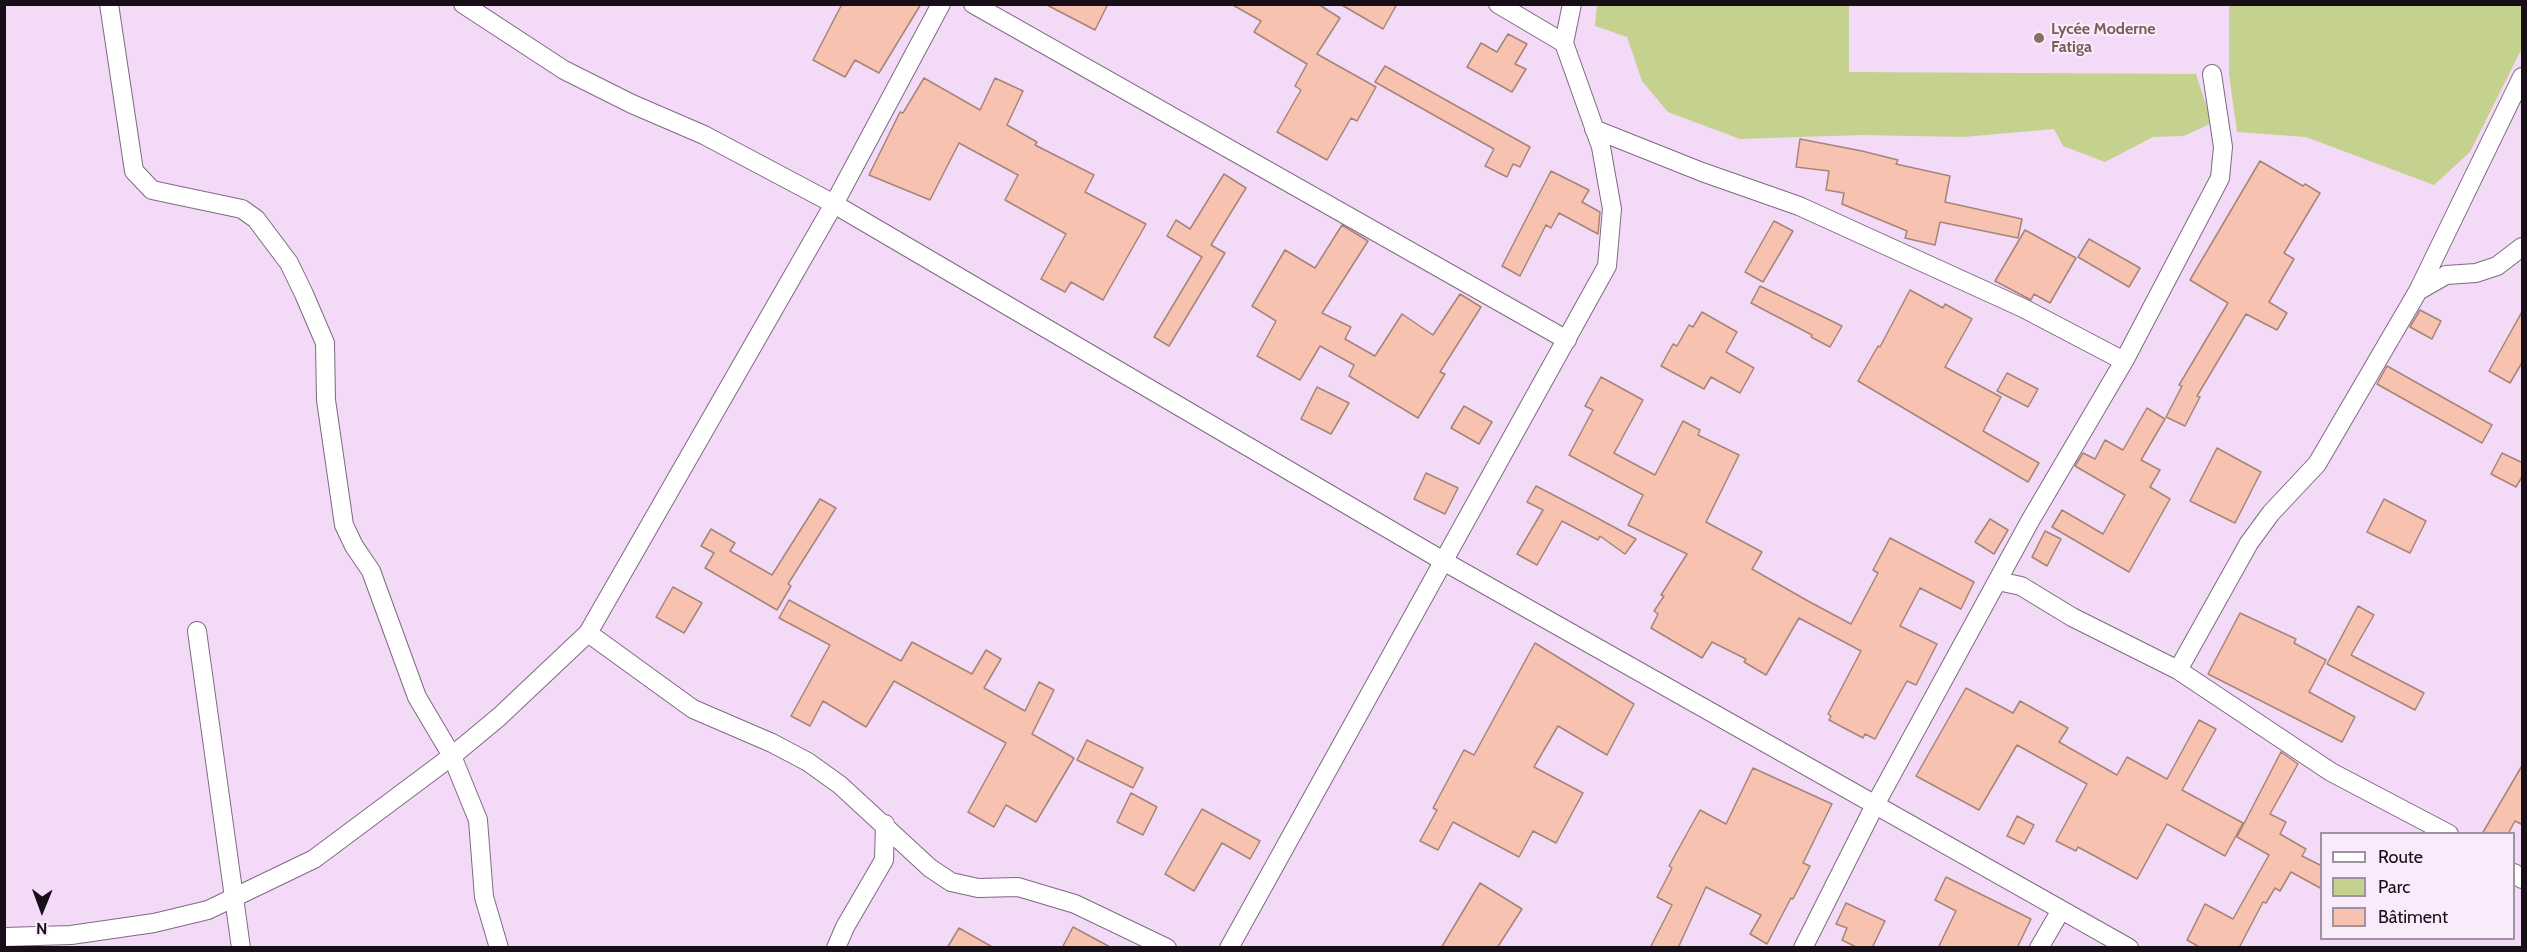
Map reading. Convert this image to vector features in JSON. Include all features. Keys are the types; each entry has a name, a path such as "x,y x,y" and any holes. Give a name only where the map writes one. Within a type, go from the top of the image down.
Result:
{"street":[{"path":"110,4 134,171 152,190 242,209 256,219 289,263 325,343 326,400 344,525 371,572 417,698 452,756 478,820 484,897 499,948"},
{"path":"463,4 564,70 632,104 704,135 834,204 1445,562 2129,948"},
{"path":"4,937 71,935 154,923 208,910 314,859 452,756 499,717 588,633 834,204 941,4"},
{"path":"973,4 1567,340"},
{"path":"1498,4 1564,43"},
{"path":"1229,948 1445,562 1607,266 1612,209 1600,147 1564,43 1572,4"},
{"path":"1803,948 1875,805 1998,581 2124,360 2220,178 2223,147 2212,74"},
{"path":"2178,670 2249,543 2271,513 2317,464 2418,291 2523,76"},
{"path":"1594,129 1702,172 1798,206 2023,308 2124,360"},
{"path":"2418,291 2446,275 2476,273 2497,267 2523,248"},
{"path":"1998,581 2021,586 2072,617 2178,670 2331,772 2445,832"},
{"path":"197,631 241,948"},
{"path":"588,633 693,709 772,743 808,762 840,785 885,824 930,868 951,882 978,888 1018,887 1075,904 1167,948"},
{"path":"836,948 845,927 884,860 885,824"},
{"path":"2039,948 2061,909"}],"green space":[{"path":"1597,5 1849,5 1849,72 2196,74 2212,123 2184,136 2153,137 2105,162 2063,146 2054,129 1963,137 1862,135 1740,139 1668,112 1642,81 1627,37 1595,26"},
{"path":"2229,5 2522,5 2522,48 2470,152 2434,185 2306,137 2237,132 2229,74"}],"building":[{"path":"842,4 921,4 879,73 855,60 845,77 813,60"},
{"path":"1045,4 1108,4 1095,30"},
{"path":"1231,4 1318,4 1340,18 1317,54 1376,87 1357,121 1351,118 1327,160 1277,132 1301,90 1295,86 1307,64 1254,32 1261,21"},
{"path":"1340,4 1397,4 1383,29"},
{"path":"1508,34 1527,44 1515,64 1526,69 1512,92 1467,67 1481,43 1497,52"},
{"path":"1385,66 1530,147 1520,167 1513,164 1507,177 1485,166 1494,149 1375,82"},
{"path":"924,78 980,110 995,78 1023,91 1007,125 1037,142 1035,145 1094,175 1085,192 1146,224 1103,300 1071,282 1065,292 1041,279 1066,234 1005,200 1018,175 959,143 930,200 869,175 900,112 903,113"},
{"path":"1800,139 1862,151 1898,160 1896,164 1950,176 1945,202 2022,219 2018,238 1940,222 1935,245 1905,238 1907,231 1842,204 1844,193 1826,190 1829,171 1796,167"},
{"path":"2260,161 2303,186 2305,184 2320,193 2284,253 2294,259 2269,302 2287,313 2277,330 2246,314 2197,396 2200,397 2185,426 2166,417 2182,386 2179,385 2228,303 2190,280"},
{"path":"1551,171 1589,190 1582,202 1600,212 1598,234 1559,213 1551,228 1546,225 1520,276 1502,266"},
{"path":"1224,174 1246,188 1211,245 1225,253 1169,346 1154,337 1202,257 1167,236 1176,220 1190,229"},
{"path":"1774,221 1793,231 1763,282 1745,272"},
{"path":"1342,225 1368,241 1322,313 1351,327 1345,339 1375,356 1402,314 1433,335 1460,294 1481,307 1440,372 1445,374 1418,418 1349,376 1354,365 1320,346 1300,380 1257,356 1276,321 1252,306 1285,250 1315,268"},
{"path":"2025,230 2076,258 2050,303 2034,294 2031,300 1995,281"},
{"path":"2089,239 2140,268 2129,287 2078,257"},
{"path":"1760,286 1842,326 1830,347 1751,303"},
{"path":"1910,290 1943,308 1945,304 1972,319 1945,367 2001,397 1983,431 2039,463 2028,482 1858,381 1878,346 1880,347"},
{"path":"2420,310 2441,321 2432,339 2410,327"},
{"path":"2523,310 2523,361 2510,383 2489,371"},
{"path":"1702,312 1737,332 1726,352 1754,368 1740,393 1711,377 1704,389 1661,366 1673,344 1677,346 1689,325 1693,327"},
{"path":"2387,366 2492,425 2482,443 2377,384"},
{"path":"2007,373 2038,389 2028,407 1997,391"},
{"path":"1601,377 1643,400 1614,453 1655,475 1683,421 1700,430 1698,435 1739,455 1706,522 1762,552 1752,569 1808,601 1851,624 1878,573 1873,570 1890,538 1974,582 1961,609 1920,588 1900,626 1937,644 1916,685 1907,681 1875,739 1865,734 1863,738 1829,720 1831,716 1828,714 1861,651 1799,618 1766,675 1744,662 1746,659 1712,642 1702,658 1651,628 1658,614 1654,611 1664,596 1661,595 1687,554 1628,525 1643,495 1569,455 1593,410 1585,406"},
{"path":"1317,387 1349,403 1331,434 1301,419"},
{"path":"1464,406 1492,422 1479,444 1451,428"},
{"path":"2147,408 2165,419 2141,460 2160,470 2150,487 2170,499 2129,572 2052,527 2062,510 2103,534 2125,495 2075,466 2083,453 2095,459 2105,440 2123,450"},
{"path":"2217,448 2261,472 2235,523 2190,501"},
{"path":"2502,453 2523,463 2523,475 2516,487 2491,474"},
{"path":"1426,473 1458,488 1445,514 1414,499"},
{"path":"1536,486 1636,539 1625,554 1600,536 1598,540 1562,521 1537,565 1517,554 1543,510 1527,502"},
{"path":"820,499 836,508 788,584 791,586 777,610 705,568 714,553 701,546 711,529 735,543 730,551 772,575"},
{"path":"2384,499 2426,521 2410,553 2367,532"},
{"path":"1990,519 2008,530 1994,554 1975,542"},
{"path":"2045,531 2061,539 2047,566 2032,557"},
{"path":"673,587 702,603 684,633 656,617"},
{"path":"789,600 901,661 912,642 972,674 986,650 1001,659 984,688 1025,711 1039,682 1054,690 1032,734 1074,758 1036,822 1006,805 994,827 968,812 1006,743 894,681 866,727 823,701 810,726 791,716 830,645 779,618"},
{"path":"2358,606 2374,615 2351,655 2424,693 2415,710 2327,664"},
{"path":"2240,613 2296,639 2294,643 2326,660 2309,692 2355,717 2342,742 2208,674"},
{"path":"1535,643 1634,704 1607,755 1558,726 1534,767 1583,793 1556,843 1533,831 1519,857 1453,822 1438,850 1420,841 1437,810 1433,808 1464,750 1474,755"},
{"path":"1966,688 2013,713 2020,701 2068,728 2059,742 2117,775 2127,757 2167,779 2199,720 2216,729 2182,790 2243,823 2225,856 2167,824 2137,879 2078,847 2076,851 2056,841 2087,784 2017,745 1979,810 1916,776"},
{"path":"1087,740 1143,768 1133,788 1077,760"},
{"path":"2281,752 2298,764 2270,814 2286,822 2280,834 2306,849 2302,856 2320,865 2320,888 2291,872 2280,891 2275,888 2266,903 2263,902 2239,948 2201,948 2187,940 2205,904 2233,919 2269,855 2237,837"},
{"path":"2523,764 2523,825 2515,821 2509,832 2483,832"},
{"path":"1753,768 1832,804 1803,863 1810,866 1793,899 1791,898 1767,944 1750,934 1761,915 1706,887 1678,948 1650,948 1672,905 1657,897 1672,868 1669,866 1700,810 1726,824"},
{"path":"1131,793 1157,807 1143,835 1117,822"},
{"path":"1202,809 1260,841 1250,859 1222,843 1194,891 1165,874"},
{"path":"2017,816 2034,825 2024,844 2007,836"},
{"path":"1946,877 2031,919 2017,948 1938,948 1956,911 1935,900"},
{"path":"1480,883 1522,909 1497,948 1441,948"},
{"path":"1846,903 1885,921 1872,948 1858,948 1842,940 1847,928 1836,924"},
{"path":"1073,927 1112,948 1062,948"},
{"path":"959,928 994,948 947,948"}],"place":[{"name":"Lycée Moderne Fatiga","path":"2039,38"}]}
